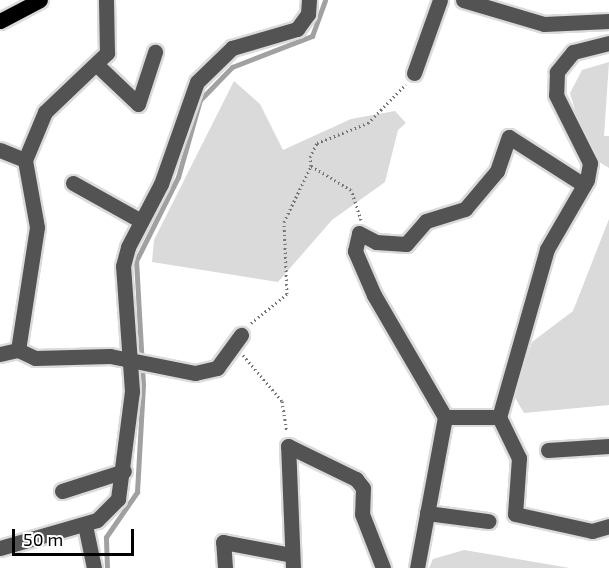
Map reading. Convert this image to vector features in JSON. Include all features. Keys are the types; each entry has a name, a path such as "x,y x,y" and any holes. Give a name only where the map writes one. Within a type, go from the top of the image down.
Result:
{"main road":[{"path":"0,21 40,0"}],"street":[{"path":"18,350 37,227 25,160 45,111 98,66 109,36 105,0"},
{"path":"0,548 85,525 118,499 124,471 123,430 132,391 123,266 141,221 160,184 197,82 232,48 297,29 308,14 309,0"},
{"path":"414,73 440,0"},
{"path":"463,0 544,24 609,21"},
{"path":"609,43 573,52 557,72 556,94 587,150 584,185 547,249 499,417 519,458 515,514 592,531 609,526"},
{"path":"98,66 138,104 155,52"},
{"path":"417,568 445,417 374,295 355,251 359,233 376,242 406,244 426,221 465,209 497,171 509,137 584,185"},
{"path":"0,150 25,160"},
{"path":"73,183 141,221"},
{"path":"0,354 18,350 35,358 86,354 129,364 207,372 237,340"},
{"path":"445,417 499,417"},
{"path":"225,568 224,542 292,561 288,446 356,479 363,488 362,514 382,568"},
{"path":"548,450 609,446"},
{"path":"62,491 124,471"},
{"path":"427,513 488,521"},
{"path":"85,525 94,568"}],"path":[{"path":"288,446 282,401 237,340 287,294 284,222 311,166 317,143 368,123 414,73"},
{"path":"311,166 351,190 361,217 359,233"}],"shaded area":[{"path":"609,62 604,136 609,136 609,168 599,162 582,134 570,93 582,70"},
{"path":"234,81 260,104 283,150 351,119 395,111 406,123 398,130 385,182 332,220 278,282 152,262 154,240"},
{"path":"609,219 609,405 524,413 514,396 532,342 573,311"},
{"path":"464,550 570,568 429,568 433,559"}],"waterway":[{"path":"107,568 106,537 137,492 143,385 136,261 178,177 200,100 232,67 312,36 325,0"}]}
